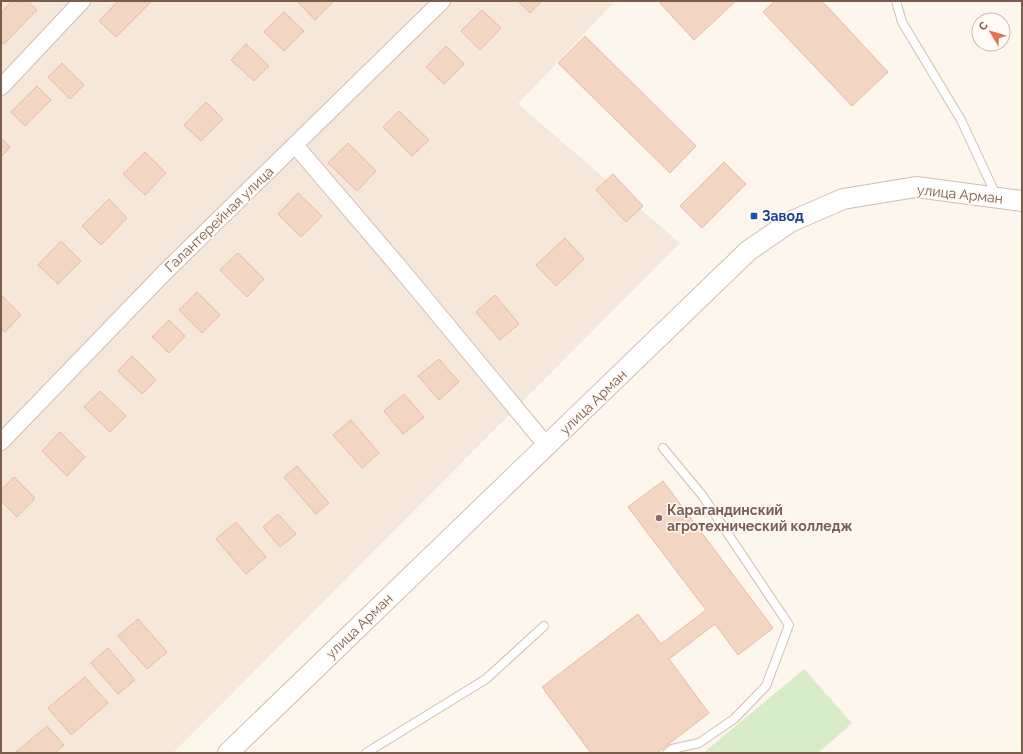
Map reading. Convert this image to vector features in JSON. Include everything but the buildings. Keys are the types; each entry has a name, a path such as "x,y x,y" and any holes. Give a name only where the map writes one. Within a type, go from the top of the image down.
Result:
{"street":[{"path":"1,87 82,1"},
{"name":"Галантерейная улица","path":"1,442 166,271 442,1"},
{"path":"295,146 399,267 547,446"},
{"name":"улица Арман","path":"228,753 748,251 790,222 843,200 916,187 1022,201"}],"lane":[{"path":"896,1 902,22 961,120 997,197"},
{"path":"663,448 702,495 789,625 766,686 734,719 699,743 672,749 667,753"},
{"path":"366,753 486,679 544,626"}],"shaded area":[{"path":"1,1 615,1 518,104 680,243 173,753 1,753"}],"green space":[{"path":"804,669 852,723 818,753 703,753"}],"place":[{"name":"Завод","path":"754,216"},
{"name":"Карагандинский агротехнический колледж","path":"659,518"}]}
